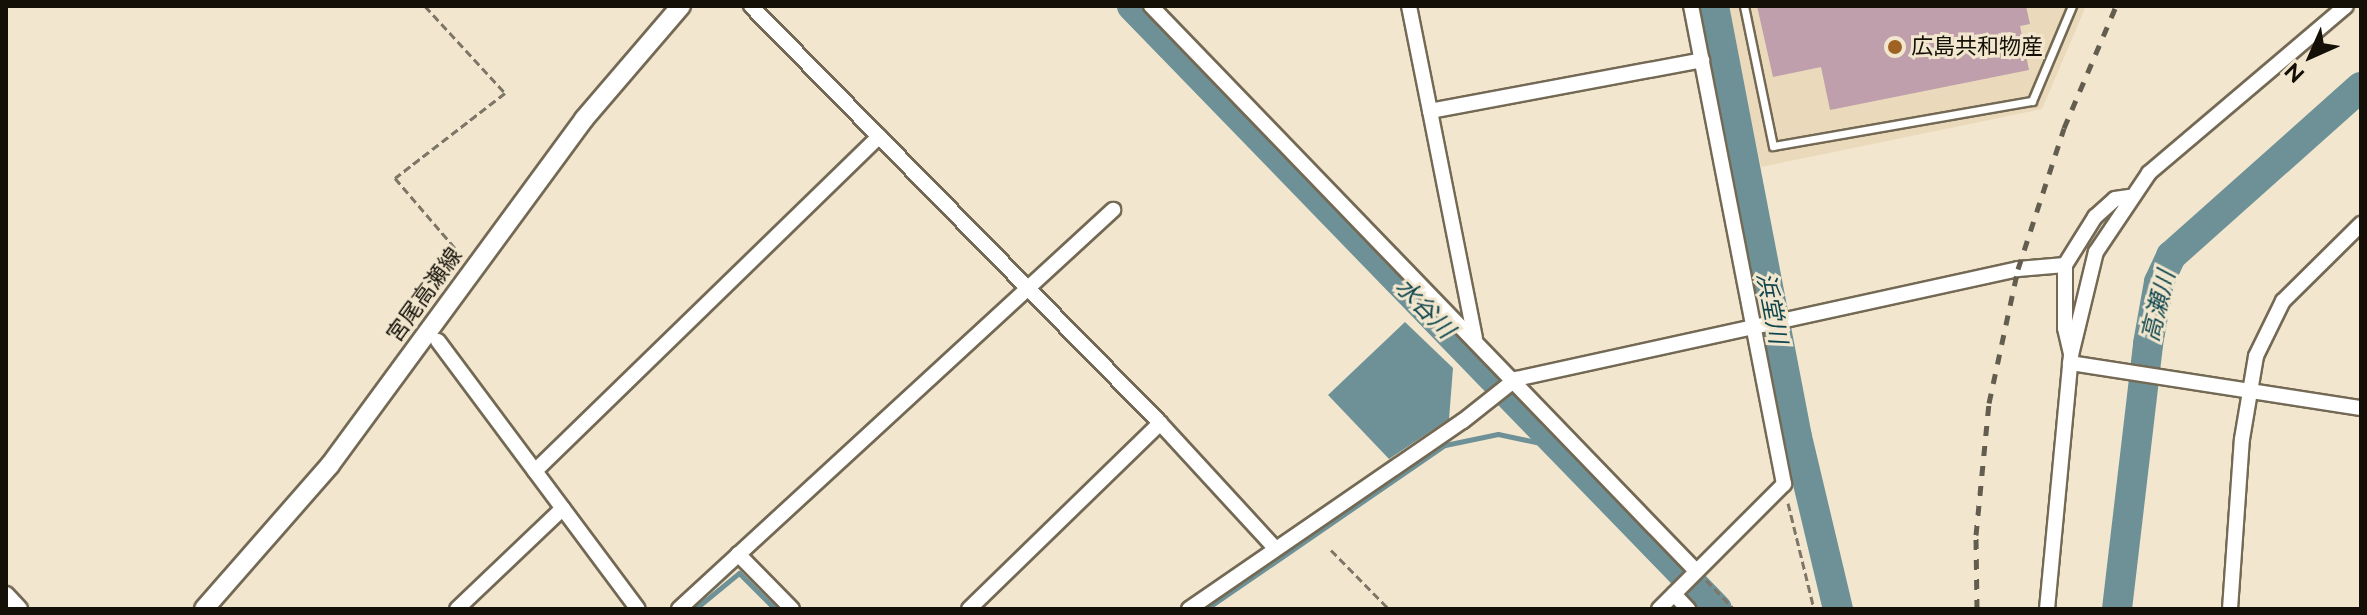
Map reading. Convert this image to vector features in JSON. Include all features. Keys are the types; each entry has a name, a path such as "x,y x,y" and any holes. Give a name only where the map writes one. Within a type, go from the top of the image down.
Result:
{"main road":[{"name":"宮尾高瀬線","path":"204,609 330,465 584,119 681,6"}],"street":[{"path":"751,6 1160,423 1275,548"},
{"path":"1151,6 1475,339 1695,573"},
{"path":"1409,6 1475,339"},
{"path":"1659,609 1784,484 1757,328 1691,6"},
{"path":"2047,609 2074,361 2096,252 2129,197 2169,154 2346,6"},
{"path":"1430,111 1702,60"},
{"path":"535,471 879,136"},
{"path":"2074,361 2065,328 2065,265 2095,217 2115,199 2129,197"},
{"path":"679,609 1113,210"},
{"path":"2230,609 2249,390 2256,356 2283,301 2361,224"},
{"path":"1189,609 1513,382 1789,323 2018,269 2065,265"},
{"path":"438,341 638,609"},
{"path":"2074,361 2361,408"},
{"path":"969,609 1160,423"},
{"path":"457,609 563,508"},
{"path":"738,554 792,609"},
{"path":"1677,591 1688,609"},
{"path":"6,595 19,609"}],"lane":[{"path":"1744,6 1773,146 2032,101 2072,6"}],"path":[{"path":"425,6 505,93 395,178 473,268"},
{"path":"1784,484 1814,609"},
{"path":"1331,550 1389,609"},
{"path":"1695,573 1734,609"}],"shaded area":[{"path":"1728,6 2086,6 2042,109 1761,167"}],"water":[{"path":"1405,322 1453,368 1449,419 1389,459 1328,395"}],"building":[{"name":"広島共和物産","path":"1757,6 2026,6 2030,24 2020,26 2029,70 1830,110 1821,67 1773,77"}],"waterway":[{"name":"水谷川","path":"1132,6 1717,609"},
{"name":"浜堂川","path":"1714,6 1797,437 1838,609"},
{"name":"高瀬川","path":"2117,609 2148,344 2159,282 2171,256 2361,87"},
{"path":"1206,609 1445,445 1498,434 1559,447"},
{"path":"695,609 739,573 775,609"}],"railway":[{"path":"1977,609 1976,535 1989,403 2018,269 2064,128 2116,6"}],"place":[{"name":"広島共和物産","path":"1895,47"}]}
